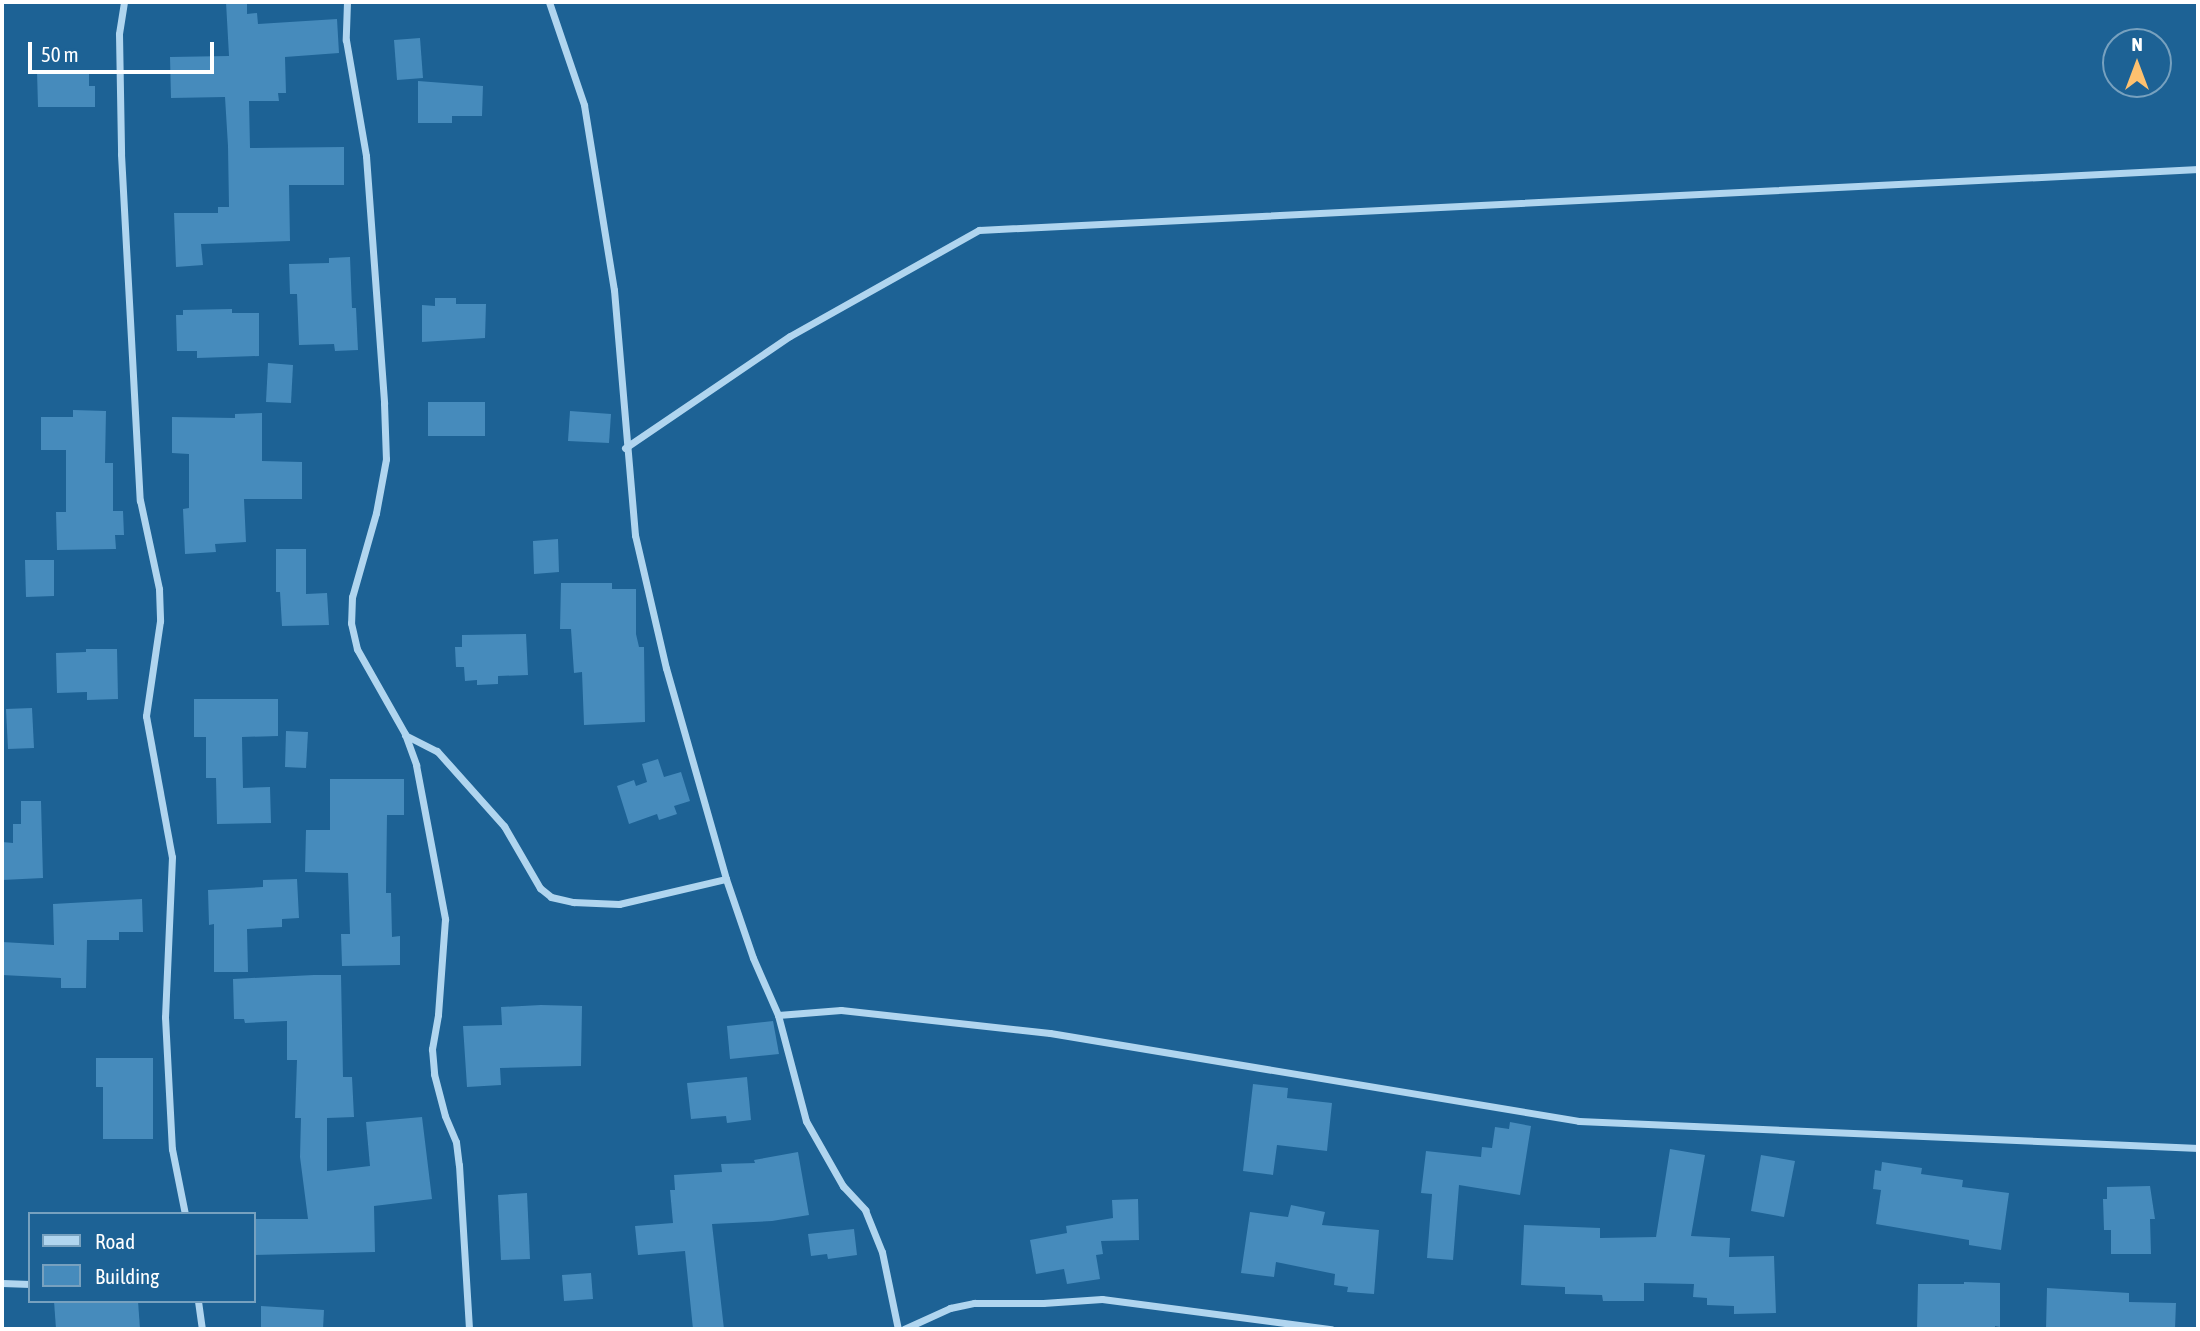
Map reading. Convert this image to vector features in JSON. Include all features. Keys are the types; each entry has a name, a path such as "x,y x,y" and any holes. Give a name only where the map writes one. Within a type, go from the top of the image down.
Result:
{"street":[{"path":"124,2 119,34 121,153 140,487 159,589 160,621 146,716 172,857 165,1017 172,1149 185,1212"},
{"path":"347,2 346,40 366,156 386,460 376,513 352,597 351,623 357,649 405,734 416,765 445,919 438,1015 432,1049 434,1074 445,1116 456,1142 469,1329"},
{"path":"549,2 584,105 614,290 625,448 635,535 666,668 726,879 753,958 778,1015 806,1121 843,1186 865,1210 882,1252 898,1329"},
{"path":"625,448 790,336 979,230 2198,169"},
{"path":"405,734 436,751 504,826 540,888 551,897 573,902 618,904 726,879"},
{"path":"778,1015 841,1010 1050,1032 1579,1121 2198,1148"},
{"path":"2,1283 28,1284"},
{"path":"904,1329 950,1308 974,1303 1043,1303 1102,1299 1331,1329"},
{"path":"198,1303 202,1329"}],"building":[{"path":"226,2 247,2 247,14 257,13 258,24 337,19 339,53 285,57 286,93 278,93 279,101 249,101 250,148 344,147 344,185 289,185 290,241 201,244 203,265 176,267 174,213 218,213 218,207 229,207 228,146 225,97 171,98 170,57 229,56"},
{"path":"420,38 423,78 397,80 394,40"},
{"path":"37,71 89,71 89,86 95,86 95,107 38,107"},
{"path":"418,81 483,86 482,116 452,116 452,123 418,123"},
{"path":"350,257 352,308 356,308 358,350 335,351 334,344 299,345 297,294 290,294 289,264 329,263 329,258"},
{"path":"435,298 456,298 456,304 486,304 485,338 422,342 422,305 435,306"},
{"path":"232,309 232,313 259,313 259,356 197,358 197,351 177,351 176,315 183,315 183,310"},
{"path":"268,363 293,365 291,403 266,402"},
{"path":"428,402 485,402 485,436 428,436"},
{"path":"73,410 106,411 105,463 113,463 113,511 123,511 124,535 115,535 116,549 57,550 56,512 66,512 66,450 41,450 41,417 73,417"},
{"path":"570,411 611,414 609,443 568,441"},
{"path":"262,413 262,461 302,462 302,499 244,499 246,542 215,544 216,552 185,554 183,509 189,508 189,454 172,453 172,417 235,418 235,414"},
{"path":"558,539 559,572 534,574 533,541"},
{"path":"276,549 306,549 306,594 327,593 329,625 282,626 280,592 276,592"},
{"path":"25,560 54,560 54,596 26,597"},
{"path":"561,583 612,583 612,589 636,589 636,634 639,647 644,647 645,722 584,725 582,672 574,673 571,629 560,629"},
{"path":"526,634 528,675 498,676 498,684 477,685 477,680 465,681 464,667 456,667 455,647 462,647 462,635"},
{"path":"86,649 117,649 118,699 87,700 87,692 57,693 56,653 86,652"},
{"path":"194,699 278,699 278,736 242,737 243,788 270,787 271,823 217,824 216,778 206,778 206,737 194,737"},
{"path":"32,708 34,748 8,749 6,709"},
{"path":"286,731 308,732 306,768 285,767"},
{"path":"658,759 664,777 681,772 690,801 674,806 677,814 659,820 657,814 629,824 617,786 634,780 636,786 647,782 642,764"},
{"path":"330,779 404,779 404,815 387,815 386,893 391,893 392,937 400,936 400,965 342,966 341,934 350,934 348,873 305,872 306,830 330,830"},
{"path":"21,801 41,801 43,878 2,880 2,842 13,843 13,824 21,824"},
{"path":"297,879 299,918 282,919 282,927 247,929 248,972 214,972 214,924 209,925 208,890 263,887 263,880"},
{"path":"142,899 143,932 119,932 119,940 87,940 86,988 61,988 61,978 2,975 2,942 54,945 53,904"},
{"path":"341,975 343,1077 352,1077 354,1117 327,1118 327,1171 370,1166 366,1122 422,1117 432,1199 374,1206 375,1252 256,1255 256,1219 308,1219 300,1157 301,1118 295,1118 297,1060 287,1060 287,1021 245,1023 244,1019 234,1019 233,979"},
{"path":"582,1006 581,1066 500,1068 501,1085 467,1087 463,1026 502,1025 501,1007"},
{"path":"773,1021 779,1054 730,1059 727,1026"},
{"path":"96,1058 153,1058 153,1139 103,1139 103,1087 96,1087"},
{"path":"747,1077 751,1120 727,1123 726,1116 691,1119 687,1083"},
{"path":"1253,1084 1288,1088 1287,1098 1332,1103 1327,1151 1277,1145 1273,1175 1243,1171"},
{"path":"1510,1122 1531,1126 1520,1195 1459,1185 1453,1260 1427,1258 1432,1194 1421,1193 1426,1151 1481,1157 1482,1147 1492,1148 1495,1127 1509,1129"},
{"path":"1670,1149 1705,1155 1691,1236 1730,1238 1729,1257 1774,1256 1776,1313 1734,1314 1734,1306 1707,1305 1707,1298 1693,1297 1694,1284 1644,1283 1644,1301 1603,1301 1602,1295 1565,1294 1565,1287 1521,1285 1524,1225 1600,1228 1600,1238 1656,1237"},
{"path":"798,1152 809,1215 772,1221 712,1224 724,1329 693,1329 685,1251 638,1255 635,1226 673,1223 670,1190 675,1190 674,1175 722,1172 721,1164 755,1163 754,1160"},
{"path":"1761,1155 1795,1161 1784,1217 1751,1211"},
{"path":"1882,1162 1922,1168 1921,1174 1963,1180 1962,1187 2009,1193 2001,1250 1969,1245 1969,1240 1876,1224 1881,1190 1873,1189 1875,1170 1881,1171"},
{"path":"2150,1186 2155,1219 2150,1219 2151,1254 2111,1254 2111,1230 2104,1230 2103,1199 2107,1199 2107,1187"},
{"path":"527,1193 530,1259 501,1260 498,1195"},
{"path":"1138,1199 1139,1240 1101,1241 1103,1254 1096,1255 1100,1279 1067,1284 1064,1269 1036,1274 1030,1240 1067,1233 1066,1226 1113,1218 1112,1200"},
{"path":"1291,1205 1325,1212 1322,1225 1379,1230 1374,1294 1347,1292 1348,1287 1334,1285 1335,1274 1276,1262 1274,1277 1241,1273 1250,1212 1288,1217"},
{"path":"854,1229 857,1255 828,1259 827,1254 811,1256 808,1234"},
{"path":"591,1273 593,1299 564,1301 562,1275"},
{"path":"2000,1283 2000,1327 1917,1329 1918,1284"},
{"path":"2047,1288 2129,1293 2129,1302 2176,1303 2175,1329 2046,1329"},
{"path":"54,1303 138,1303 140,1329 56,1329"},
{"path":"261,1306 324,1310 323,1329 261,1329"}]}
